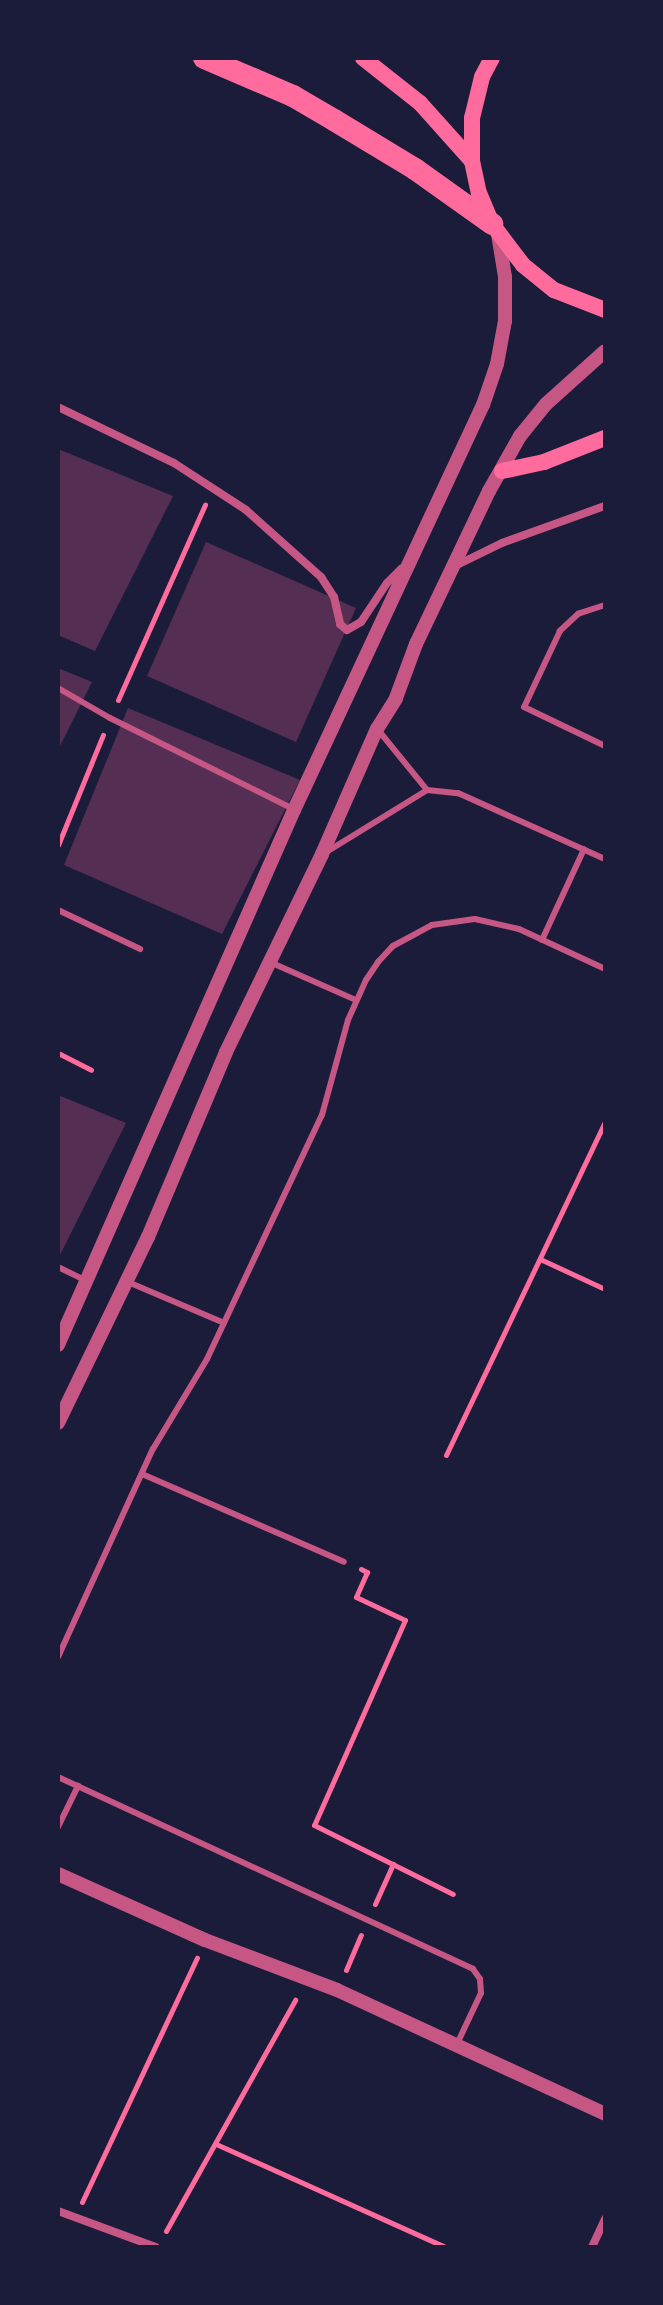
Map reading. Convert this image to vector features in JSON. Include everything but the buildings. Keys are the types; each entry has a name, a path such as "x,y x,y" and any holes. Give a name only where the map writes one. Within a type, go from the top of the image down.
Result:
{"highway":[{"path":"204,58 293,96 334,120 415,169 495,229"}],"main road":[{"path":"363,58 420,103 472,161"},
{"path":"492,58 482,77 472,118 472,161 479,193 495,229 523,265 554,290 605,310"},
{"path":"502,471 544,462 605,438"}],"street":[{"path":"58,1345 294,810 461,458 497,364 505,321 505,277 495,229"},
{"path":"58,1423 127,1282 269,961 322,854 377,729 396,698 416,644 452,568 520,436 546,404 605,351"},
{"path":"58,407 134,441 214,487 277,534 321,577 334,597 340,624 347,630 361,622 387,583 411,560"},
{"path":"452,568 502,543 605,506"},
{"path":"58,1874 205,1940 337,1990 605,2114"},
{"path":"58,2211 153,2246"},
{"path":"592,2247 605,2219"}],"lane":[{"path":"605,605 578,614 560,631 524,707 605,746"},
{"path":"58,688 110,718 294,810"},
{"path":"377,729 427,790"},
{"path":"322,854 427,790 458,793 605,859"},
{"path":"542,940 584,849"},
{"path":"58,910 140,949"},
{"path":"58,1657 142,1474 224,1323 322,1115 356,1000 366,980 393,946 432,925 475,919 496,922 605,969"},
{"path":"269,961 356,1000"},
{"path":"58,1267 85,1280"},
{"path":"127,1282 224,1323"},
{"path":"142,1474 344,1562"},
{"path":"58,1634 67,1638"},
{"path":"58,1777 477,1973 481,1993 457,2045"},
{"path":"58,1827 78,1786"}],"path":[{"path":"58,845 110,718 214,487"},
{"path":"58,1053 91,1070"},
{"path":"446,1455 605,1122"},
{"path":"540,1259 605,1289"},
{"path":"344,1562 367,1572 356,1597 405,1620 314,1825 453,1894"},
{"path":"153,2246 170,2227 294,1999 324,2012 337,1990 393,1864"},
{"path":"74,2217 205,1940"},
{"path":"216,2144 445,2247"}]}
